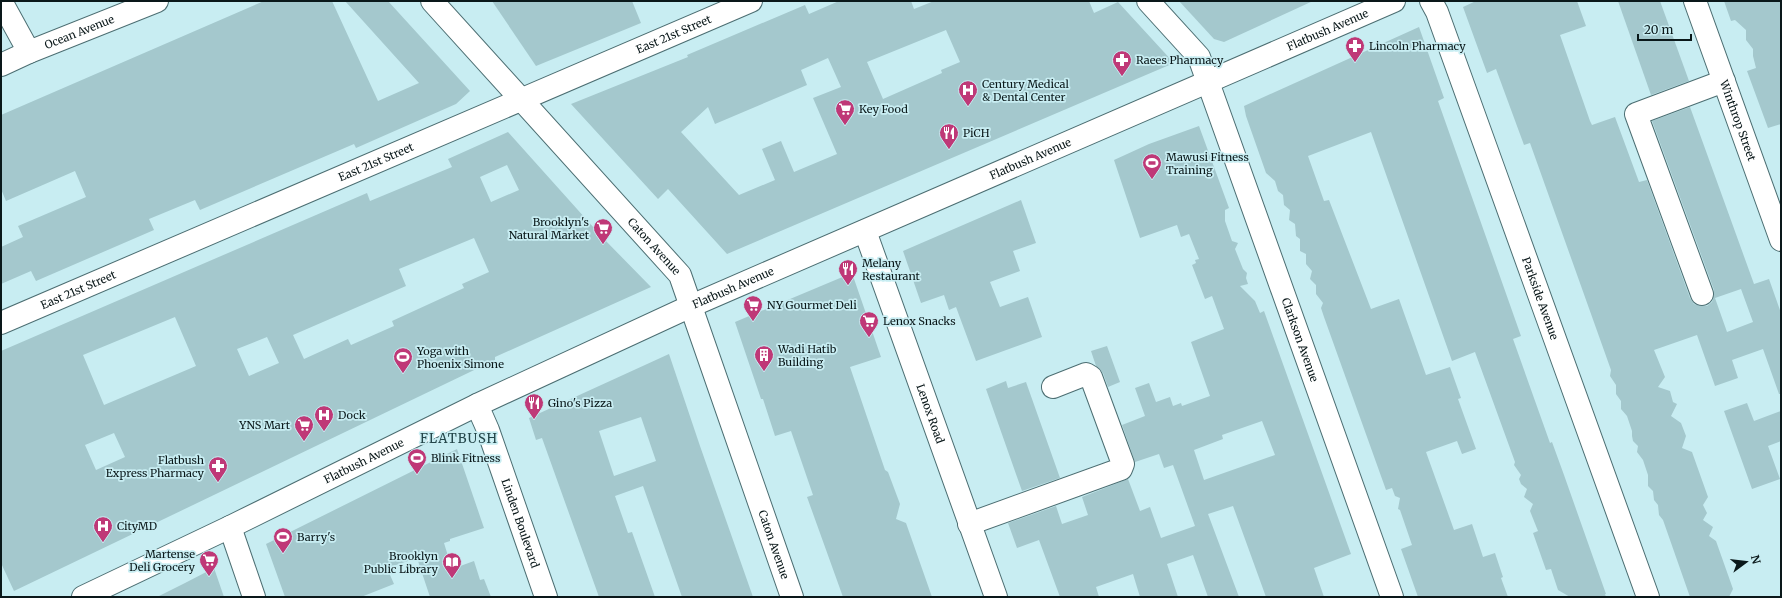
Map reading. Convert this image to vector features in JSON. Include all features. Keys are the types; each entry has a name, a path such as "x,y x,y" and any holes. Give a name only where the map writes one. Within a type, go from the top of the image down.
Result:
{"main road":[{"path":"2,1 29,52"},
{"name":"Ocean Avenue","path":"1,64 157,1"},
{"name":"Caton Avenue","path":"432,1 680,275 792,597"},
{"name":"East 21st Street","path":"1,323 751,1"},
{"name":"Clarkson Avenue","path":"1148,1 1199,57 1392,597"},
{"name":"Flatbush Avenue","path":"83,597 230,527 477,405 691,306 1394,1"},
{"name":"Parkside Avenue","path":"1431,1 1445,35 1648,597"},
{"name":"Winthrop Street","path":"1695,1 1781,240"},
{"path":"1702,294 1636,114 1724,80"},
{"name":"Lenox Road","path":"865,231 996,597"},
{"path":"970,524 1121,469 1123,464 1091,377 1086,374 1053,387"},
{"name":"Linden Boulevard","path":"477,405 491,438 546,597"},
{"path":"230,527 254,597"}],"building":[{"path":"264,1 332,1 378,101 419,83 345,1 388,1 470,91 456,104 356,148 354,144 200,210 195,200 149,219 154,230 36,281 31,271 1,284 1,247 23,237 18,226 86,197 75,171 6,201 1,189 1,115"},
{"path":"492,1 632,1 641,23 536,66"},
{"path":"839,1 911,1 914,9 934,1 1089,1 1094,13 1118,2 1174,63 727,254 668,189 658,199 571,104 688,57 687,55 805,5 809,14","holes":["946,30 960,62 941,70 942,73 883,99 867,62","828,58 841,87 813,98 837,154 794,172 781,141 762,149 775,180 739,195 681,132 708,107 715,124 807,85 801,70"]},
{"path":"1179,1 1313,1 1224,42 1214,39"},
{"path":"1476,1 1577,1 1586,26 1560,35 1590,121 1592,125 1615,117 1639,182 1647,180 1690,298 1694,304 1707,306 1712,302 1714,290 1652,121 1690,107 1754,284 1769,279 1781,313 1781,394 1779,394 1763,349 1732,360 1738,378 1715,386 1697,335 1654,350 1665,377 1658,387 1670,391 1673,402 1677,404 1671,416 1681,423 1686,436 1682,448 1692,452 1708,497 1703,505 1707,513 1703,520 1713,527 1709,536 1716,541 1733,589 1729,597 1690,597 1663,520 1659,515 1658,505 1654,500 1653,491 1648,486 1648,475 1643,460 1637,452 1638,446 1633,441 1632,431 1627,416 1621,409 1621,401 1616,394 1616,385 1610,376 1611,370 1530,143 1524,145 1496,69 1487,73 1463,7","holes":["1741,289 1753,322 1727,332 1715,298"]},
{"path":"1618,1 1660,1 1689,81 1651,95"},
{"path":"1724,1 1781,1 1781,124 1768,128 1747,71 1756,68 1753,49 1746,40 1746,30 1735,20 1731,21"},
{"path":"1419,27 1444,98 1438,101 1521,336 1513,339 1550,443 1552,442 1564,475 1606,597 1570,597 1558,590 1551,569 1546,570 1533,533 1538,531 1530,511 1533,504 1524,497 1527,489 1521,484 1519,479 1521,475 1514,465 1515,462 1475,352 1452,361 1371,132 1308,156 1324,201 1329,200 1371,309 1399,299 1426,375 1450,367 1461,398 1458,399 1476,449 1462,454 1457,441 1426,452 1454,530 1472,524 1483,557 1495,553 1503,577 1501,578 1508,597 1418,597 1401,549 1412,545 1400,510 1398,509 1400,498 1395,496 1392,488 1386,490 1324,317 1321,308 1323,303 1316,294 1316,285 1310,279 1312,271 1306,264 1306,254 1300,251 1300,239 1296,236 1295,224 1289,220 1290,210 1284,205 1283,195 1278,191 1275,181 1266,173 1246,116 1244,106"},
{"path":"1199,126 1229,208 1225,210 1225,221 1232,241 1238,243 1235,249 1243,269 1247,273 1246,278 1248,284 1240,286 1255,301 1260,313 1264,311 1351,554 1314,568 1324,597 1266,597 1233,506 1208,514 1239,597 1208,597 1193,555 1167,564 1178,597 1140,597 1133,574 1096,587 1099,597 1060,597 1039,540 1017,548 1008,523 1056,506 1062,524 1088,515 1082,497 1128,479 1140,511 1150,507 1161,538 1195,526 1173,465 1164,468 1159,454 1135,462 1122,425 1145,416 1135,388 1149,383 1156,402 1170,397 1173,406 1181,403 1182,406 1210,396 1191,342 1224,329 1212,296 1205,299 1192,265 1196,263 1195,260 1199,259 1189,234 1181,237 1177,225 1140,238 1114,160 1149,144","holes":["1262,421 1275,455 1204,480 1194,450 1223,439 1222,435"]},
{"path":"508,132 603,238 651,287 495,357 495,360 14,591 1,563 1,351 367,193 370,201 452,167 448,159","holes":["507,165 519,190 491,202 480,177","474,238 489,272 462,284 464,288 392,321 394,326 351,345 348,339 304,359 293,335 406,286 399,269","175,317 196,366 104,405 83,355","267,337 279,363 249,376 237,349","114,433 125,457 96,470 85,445"]},
{"path":"1021,200 1036,243 1013,251 1020,271 990,282 1000,307 1028,297 1042,337 976,361 956,307 949,310 944,295 921,303 903,251"},
{"path":"852,273 881,357 850,367 885,470 888,472 900,504 896,519 906,523 932,597 843,597 807,497 813,495 791,431 775,436 735,322"},
{"path":"1107,346 1120,382 1108,387 1103,373 1096,366 1091,351"},
{"path":"669,354 753,597 682,597 643,486 615,496 628,533 632,532 655,597 599,597 542,438 536,440 529,418","holes":["641,417 656,461 614,476 599,431"]},
{"path":"1006,381 1008,388 1026,382 1060,478 1022,491 986,389"},
{"path":"1747,403 1754,421 1781,411 1781,441 1768,446 1780,479 1752,489 1724,411"},
{"path":"457,449 484,528 450,539 450,541 444,543 452,569 474,561 480,580 484,579 491,597 430,597 417,558 387,568 394,584 361,597 285,597 266,544"},
{"path":"214,568 224,597 157,597 185,583"}],"place":[{"name":"Lincoln Pharmacy","path":"1355,63"},
{"name":"Raees Pharmacy","path":"1122,77"},
{"name":"Century Medical & Dental Center","path":"968,107"},
{"name":"Key Food","path":"845,126"},
{"name":"PiCH","path":"949,150"},
{"name":"Mawusi Fitness Training","path":"1152,180"},
{"name":"Brooklyn's Natural Market","path":"603,245"},
{"name":"Melany Restaurant","path":"848,286"},
{"name":"NY Gourmet Deli","path":"753,322"},
{"name":"Lenox Snacks","path":"869,338"},
{"name":"Wadi Hatib Building","path":"764,372"},
{"name":"Yoga with Phoenix Simone","path":"403,374"},
{"name":"Gino's Pizza","path":"534,420"},
{"name":"Dock","path":"324,432"},
{"name":"YNS Mart","path":"304,442"},
{"name":"Blink Fitness","path":"417,475"},
{"name":"Flatbush Express Pharmacy","path":"218,483"},
{"name":"CityMD","path":"103,543"},
{"name":"Barry's","path":"283,554"},
{"name":"Martense Deli Grocery","path":"209,577"},
{"name":"Brooklyn Public Library","path":"452,579"}],"district":[{"name":"FLATBUSH","path":"459,438"}]}
